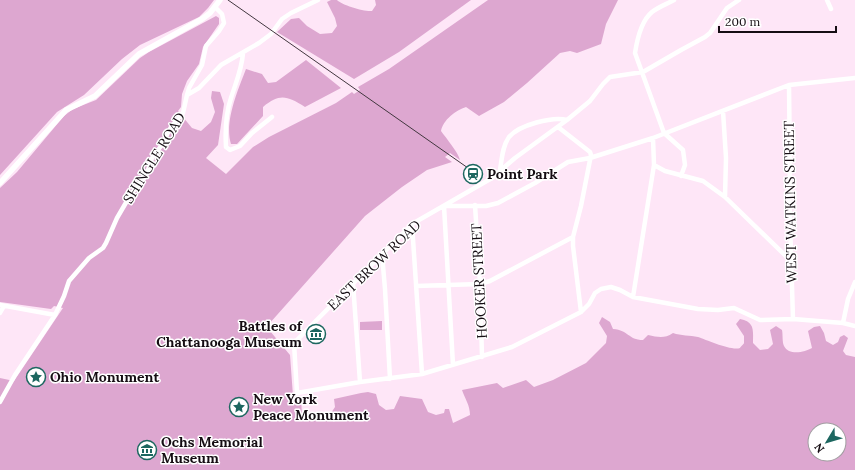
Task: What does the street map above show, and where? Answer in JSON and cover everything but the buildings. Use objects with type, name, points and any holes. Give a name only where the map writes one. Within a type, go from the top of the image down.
[{"type":"main road","points":[[0,183],[66,110],[95,96],[139,54],[202,19],[210,13],[220,0]]},
{"type":"street","name":"SHINGLE ROAD","points":[[0,402],[15,375],[55,314],[64,296],[69,281],[89,258],[103,248],[117,218],[131,194],[146,176],[152,158],[171,128],[183,113],[188,95],[199,88],[221,66],[271,34],[282,19],[318,0]]},
{"type":"street","points":[[674,0],[653,11],[646,18],[635,53],[664,133],[683,150],[684,165],[681,176]]},
{"type":"street","points":[[826,0],[831,9]]},
{"type":"street","name":"EAST BROW ROAD","points":[[360,382],[297,393],[294,342],[412,224],[492,178],[500,170],[558,127],[592,99],[603,84],[610,78],[643,72],[708,35],[727,8],[736,1]]},
{"type":"street","points":[[188,95],[189,88],[202,65],[206,46],[224,23],[222,14],[215,7]]},
{"type":"street","points":[[243,53],[240,74],[231,98],[226,119],[226,146],[230,150],[240,146],[252,133],[272,117]]},
{"type":"street","points":[[453,365],[444,206],[486,206],[498,203],[535,183],[568,162],[590,158],[653,138],[789,85],[855,78]]},
{"type":"street","name":"WEST WATKINS STREET","points":[[789,85],[790,260],[793,319]]},
{"type":"street","points":[[723,111],[726,158],[725,196]]},
{"type":"street","points":[[500,170],[505,145],[511,135],[517,131],[549,119],[560,118],[567,120]]},
{"type":"street","points":[[558,127],[590,152],[591,155],[573,237],[581,312]]},
{"type":"street","points":[[633,297],[654,165],[653,138]]},
{"type":"street","points":[[654,165],[665,171],[703,181],[725,196],[790,260]]},
{"type":"street","name":"HOOKER STREET","points":[[475,206],[480,284],[482,357]]},
{"type":"street","points":[[412,224],[422,374]]},
{"type":"street","points":[[416,286],[480,284],[500,276],[573,237]]},
{"type":"street","points":[[382,254],[386,289],[390,379]]},
{"type":"street","points":[[843,323],[848,299],[855,282]]},
{"type":"street","points":[[353,283],[360,382],[422,374],[482,357],[516,345],[581,312],[589,304],[595,294],[601,289],[607,287],[620,290],[633,297],[698,309],[718,310],[734,308],[760,320],[793,319],[843,323],[855,326]]},
{"type":"street","points":[[0,313],[2,306],[55,314]]},
{"type":"shaded area","points":[[0,0],[214,0],[199,17],[140,45],[122,59],[84,95],[57,112],[0,175]]},
{"type":"shaded area","points":[[337,0],[348,6],[372,11],[376,5],[375,0],[471,0],[399,52],[354,79],[277,32],[291,19],[299,18],[307,26],[320,34],[332,33],[337,26],[335,18],[327,2]]},
{"type":"shaded area","points":[[488,0],[618,0],[606,24],[601,44],[577,53],[570,51],[560,53],[504,102],[479,116],[466,107],[458,110],[450,116],[444,123],[441,131],[460,160],[450,153],[445,157],[452,162],[427,170],[402,187],[365,216],[269,324],[270,331],[290,355],[293,396],[301,396],[302,417],[305,414],[331,413],[335,407],[334,399],[368,392],[376,394],[379,405],[386,410],[394,409],[400,396],[422,399],[428,412],[436,415],[444,413],[445,409],[449,409],[453,423],[470,415],[470,411],[462,390],[497,383],[503,388],[526,380],[534,387],[553,380],[586,363],[606,343],[607,336],[599,323],[602,317],[610,322],[613,329],[622,331],[638,340],[643,340],[648,335],[664,337],[673,333],[698,337],[725,347],[736,349],[740,348],[744,343],[744,336],[736,324],[740,319],[751,324],[753,330],[753,343],[760,350],[768,349],[773,344],[770,330],[776,326],[782,330],[784,346],[786,349],[793,352],[805,351],[812,348],[808,331],[814,327],[820,326],[826,341],[833,345],[838,342],[840,337],[844,335],[848,338],[843,351],[846,355],[855,357],[855,470],[0,470],[0,378],[14,381],[63,308],[54,306],[51,309],[0,302],[0,188],[17,172],[64,116],[73,109],[96,100],[140,58],[149,52],[216,16],[219,18],[219,24],[203,47],[199,64],[187,81],[182,94],[181,107],[178,111],[192,128],[201,131],[211,122],[215,112],[211,98],[212,91],[220,92],[224,104],[218,145],[206,158],[226,174],[253,147],[269,137],[336,103],[352,92],[354,94],[360,90],[358,87],[389,69]]},
{"type":"shaded area","points":[[306,60],[341,88],[305,107],[288,98],[279,98],[274,100],[263,107],[263,116],[237,144],[231,144],[229,126],[233,106],[246,69],[262,74],[268,83],[276,82]]},
{"type":"shaded area","points":[[382,321],[382,330],[360,330],[360,322]]},
{"type":"railway","points":[[228,0],[468,168]]},
{"type":"place","name":"Point Park","points":[[473,174]]},
{"type":"place","name":"Battles of Chattanooga Museum","points":[[316,334]]},
{"type":"place","name":"Ohio Monument","points":[[36,377]]},
{"type":"place","name":"New York Peace Monument","points":[[239,407]]},
{"type":"place","name":"Ochs Memorial Museum","points":[[147,450]]}]
